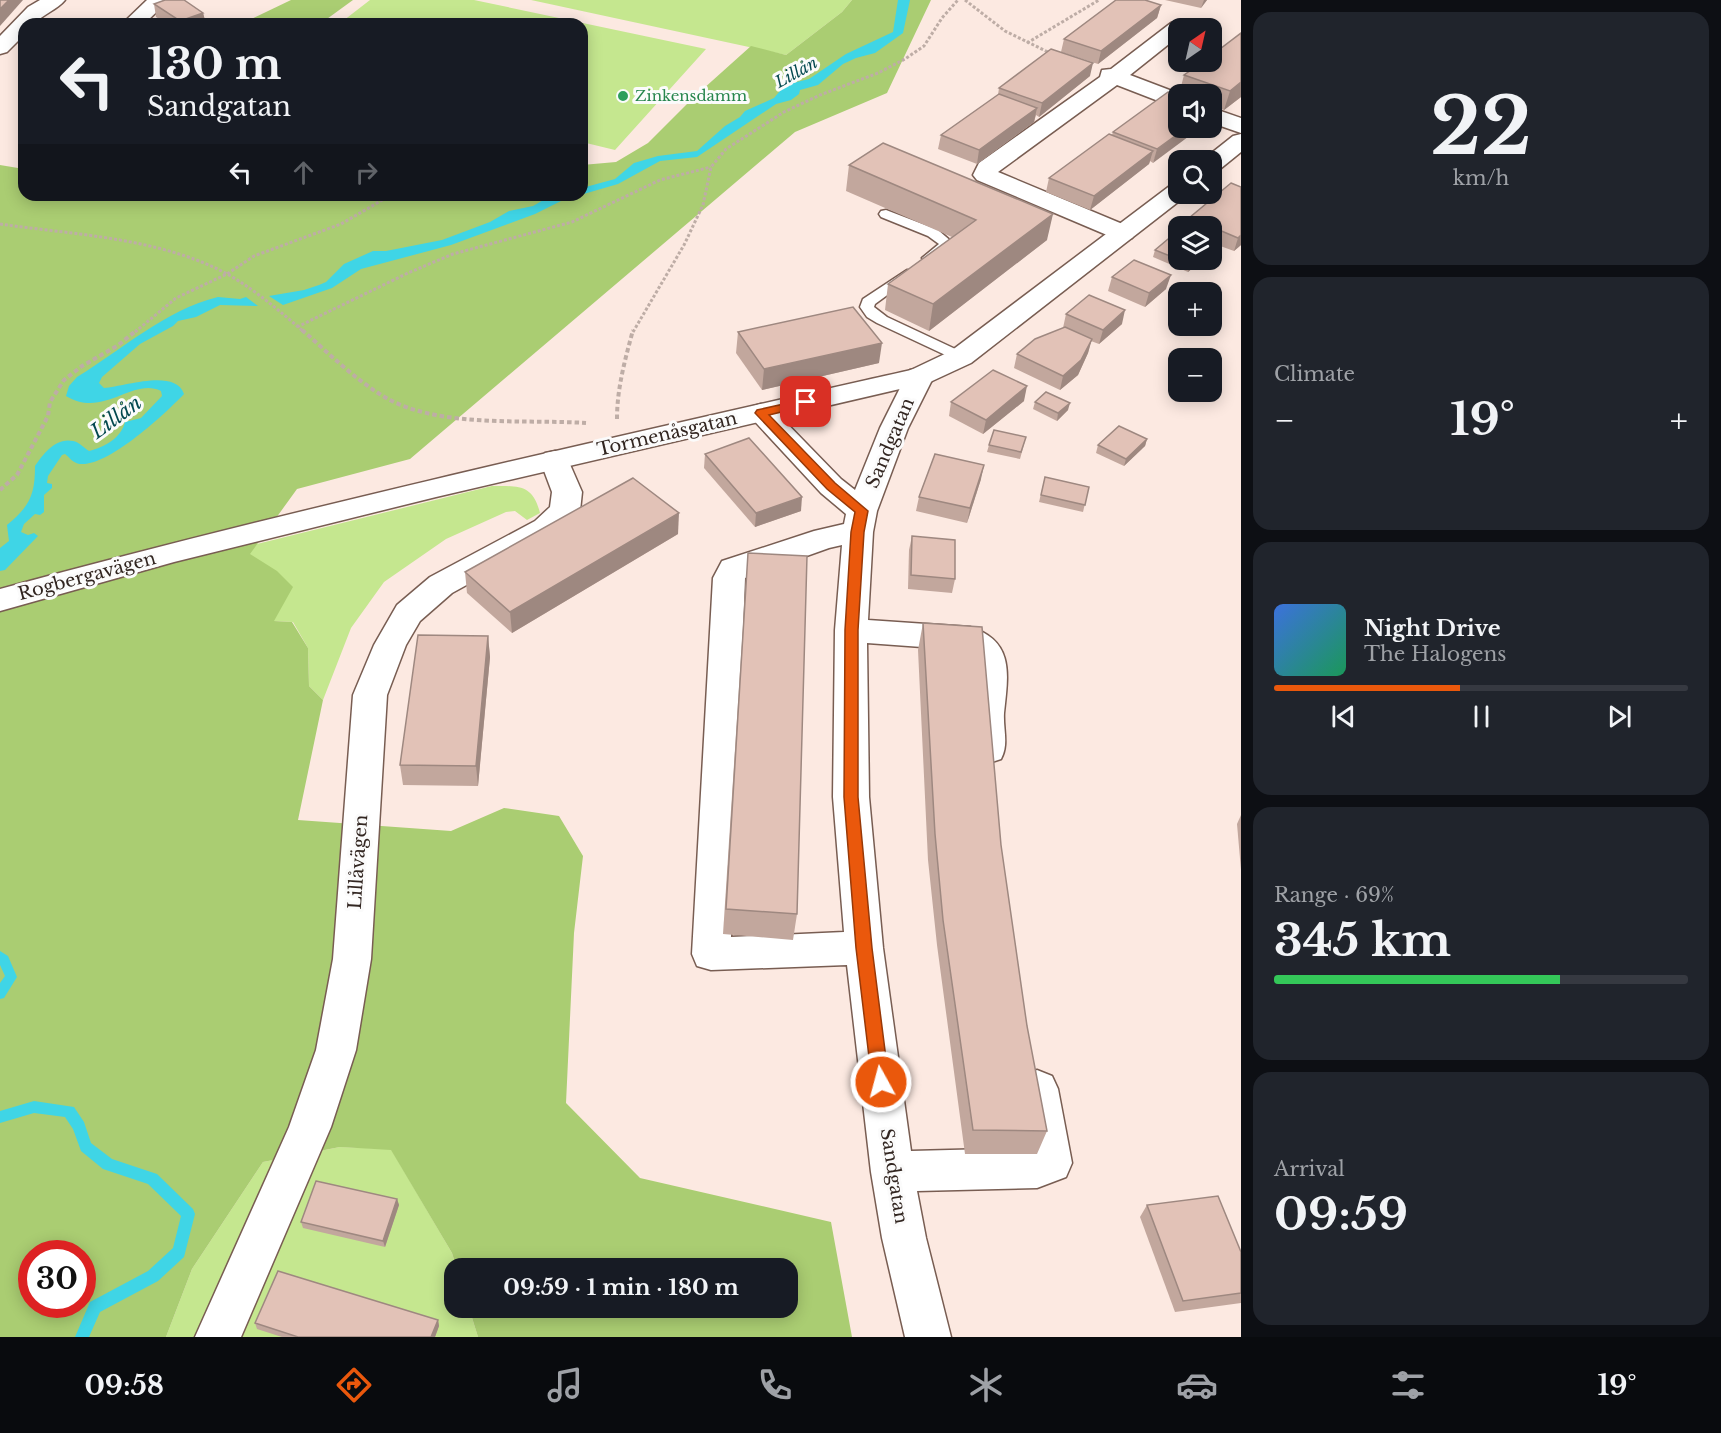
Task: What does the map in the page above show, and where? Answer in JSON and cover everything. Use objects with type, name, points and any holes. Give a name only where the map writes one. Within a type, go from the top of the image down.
[{"type":"street","points":[[28,18],[35,11],[55,0]]},
{"type":"street","points":[[139,18],[159,0]]},
{"type":"street","points":[[0,48],[18,29]]},
{"type":"street","points":[[1124,232],[985,175],[987,168],[1168,34]]},
{"type":"street","points":[[1112,76],[1168,98]]},
{"type":"street","points":[[1222,119],[1241,126]]},
{"type":"street","points":[[1222,156],[1241,141]]},
{"type":"street","name":"Tormenåsgatan","points":[[174,552],[555,460],[622,434],[761,413],[920,376],[961,357],[1168,198]]},
{"type":"street","name":"Sandgatan","points":[[920,376],[894,428],[860,521],[851,630],[851,797],[864,948],[892,1172],[904,1238],[928,1337]]},
{"type":"street","name":"Sandgatan","points":[[761,413],[831,486],[860,521]]},
{"type":"street","name":"Lillåvägen","points":[[218,1337],[310,1127],[336,1050],[352,959],[370,695],[390,645],[408,613],[441,585],[546,528],[565,511],[567,492],[555,460]]},
{"type":"street","points":[[860,521],[825,538],[733,569],[729,578],[711,954],[864,948]]},
{"type":"street","name":"Rogbergavägen","points":[[0,600],[174,552]]},
{"type":"street","points":[[851,630],[970,639],[986,649],[991,670],[991,695],[987,714],[992,785]]},
{"type":"street","points":[[892,1172],[1037,1168],[1051,1163],[1032,1061]]},
{"type":"lane","points":[[886,214],[933,233],[946,243],[942,249],[868,302],[867,306],[872,314],[882,320],[961,357]]},
{"type":"path","points":[[0,224],[152,249],[184,257],[226,274],[266,302],[394,403],[420,412],[622,434],[617,400],[623,365],[634,328],[684,245],[703,205],[711,167],[726,149],[776,117],[820,95],[878,73],[924,46],[942,18],[958,0]]},
{"type":"path","points":[[965,0],[1000,29],[1026,44],[1052,54]]},
{"type":"path","points":[[1026,44],[1039,34],[1099,0]]},
{"type":"path","points":[[297,327],[408,273],[453,254],[572,222],[596,213],[660,180],[711,167]]},
{"type":"path","points":[[0,490],[17,475],[48,416],[50,402],[64,380],[89,361],[117,346],[176,298],[226,274],[254,256],[341,224],[381,201]]},
{"type":"green space","points":[[291,0],[353,0],[328,18],[254,18]]},
{"type":"green space","name":"Zinkensdamm","points":[[370,0],[474,0],[559,18],[347,18]]},
{"type":"green space","points":[[531,0],[852,0],[842,12],[786,55]]},
{"type":"green space","points":[[852,0],[931,0],[887,93],[795,132],[410,459],[297,489],[250,554],[277,571],[293,587],[274,621],[292,622],[308,648],[309,686],[323,700],[298,820],[451,831],[504,808],[559,816],[583,856],[574,933],[566,1103],[640,1178],[831,1222],[852,1337],[478,1337],[472,1318],[798,1318],[798,1258],[454,1258],[391,1150],[340,1147],[263,1162],[192,1269],[166,1337],[0,1337],[0,165],[18,168],[18,201],[588,201],[588,164],[616,162],[648,143],[693,98],[751,46],[786,55],[842,12]]},
{"type":"green space","name":"Zinkensdamm","points":[[588,24],[706,49],[615,150],[588,143]]},
{"type":"green space","points":[[492,486],[517,487],[529,492],[540,513],[527,520],[515,511],[506,512],[446,539],[384,582],[351,628],[323,700],[309,686],[308,648],[293,622],[273,621],[229,551]]},
{"type":"green space","points":[[340,1147],[391,1149],[452,1253],[454,1258],[444,1258],[444,1318],[472,1318],[478,1337],[166,1337],[192,1269],[263,1162]]},
{"type":"water","points":[[898,0],[910,0],[903,33],[875,53],[843,64],[818,85],[800,90],[799,94],[791,100],[776,104],[697,157],[660,161],[618,184],[588,192],[588,186],[615,179],[634,163],[658,156],[697,151],[745,111],[774,98],[785,85],[809,79],[846,54],[893,32]]},
{"type":"water","points":[[542,201],[561,201],[535,214],[451,245],[361,269],[332,288],[283,305],[269,296],[304,290],[326,282],[344,264],[373,251],[386,251],[442,240],[490,222],[509,211],[533,206]]},
{"type":"water","points":[[218,297],[240,299],[246,297],[258,306],[220,305],[196,317],[178,321],[140,344],[102,377],[99,383],[104,388],[160,380],[179,386],[184,394],[135,438],[105,457],[92,463],[80,464],[65,454],[62,455],[48,476],[47,483],[52,484],[52,488],[44,495],[44,512],[40,515],[35,514],[24,524],[21,532],[28,535],[34,533],[38,536],[5,570],[0,571],[0,548],[9,541],[7,525],[21,512],[30,499],[34,485],[35,466],[46,452],[56,444],[67,440],[89,451],[101,447],[120,433],[125,422],[141,418],[162,396],[161,391],[150,388],[139,389],[105,401],[80,402],[66,396],[69,386],[77,377],[145,331],[180,311]]},
{"type":"building","points":[[0,0],[9,0],[0,9]]},
{"type":"building","points":[[165,0],[184,0],[203,13],[189,18],[175,18],[154,4]]},
{"type":"building","points":[[1116,0],[1145,0],[1161,5],[1101,51],[1064,39]]},
{"type":"building","points":[[1241,33],[1241,82],[1230,91],[1222,88],[1222,84],[1210,84],[1184,75],[1188,72],[1222,72],[1222,47]]},
{"type":"building","points":[[1051,49],[1093,63],[1042,103],[999,88]]},
{"type":"building","points":[[1168,92],[1168,138],[1172,138],[1157,149],[1113,132]]},
{"type":"building","points":[[999,94],[1037,108],[979,150],[941,135]]},
{"type":"building","points":[[1109,134],[1153,151],[1094,196],[1049,178]]},
{"type":"building","points":[[883,143],[1053,214],[933,304],[888,284],[976,220],[849,165]]},
{"type":"building","points":[[1231,183],[1241,187],[1241,235],[1238,238],[1222,231],[1222,216],[1191,216],[1206,204],[1222,204],[1222,190]]},
{"type":"building","points":[[1168,239],[1168,255],[1155,250]]},
{"type":"building","points":[[1134,260],[1171,275],[1149,293],[1112,277]]},
{"type":"building","points":[[1089,295],[1125,310],[1103,330],[1066,314]]},
{"type":"building","points":[[853,307],[882,343],[764,369],[738,332]]},
{"type":"building","points":[[1065,327],[1092,339],[1081,360],[1063,376],[1017,354],[1035,339]]},
{"type":"building","points":[[993,370],[1027,386],[986,420],[951,402]]},
{"type":"building","points":[[1046,392],[1070,403],[1058,413],[1035,402]]},
{"type":"building","points":[[1119,426],[1147,439],[1126,459],[1098,445]]},
{"type":"building","points":[[994,430],[1026,437],[1021,452],[989,445]]},
{"type":"building","points":[[749,438],[802,497],[756,513],[705,454]]},
{"type":"building","points":[[935,454],[984,465],[970,508],[919,497]]},
{"type":"building","points":[[1045,477],[1089,487],[1085,505],[1041,495]]},
{"type":"building","points":[[633,478],[679,513],[510,612],[465,572]]},
{"type":"building","points":[[912,536],[955,540],[955,579],[911,575]]},
{"type":"building","points":[[748,553],[807,556],[797,914],[726,909]]},
{"type":"building","points":[[923,623],[982,627],[1001,845],[1027,1026],[1047,1131],[973,1130],[943,920],[935,834]]},
{"type":"building","points":[[418,635],[488,636],[476,766],[400,765]]},
{"type":"building","points":[[316,1181],[397,1199],[383,1241],[301,1222]]},
{"type":"building","points":[[1218,1196],[1241,1252],[1241,1293],[1183,1301],[1147,1205]]},
{"type":"building","points":[[278,1271],[438,1320],[431,1337],[298,1337],[255,1323]]},
{"type":"waterway","name":"Lillån","points":[[0,956],[11,977],[0,994]]},
{"type":"waterway","name":"Lillån","points":[[0,1117],[34,1107],[69,1111],[79,1126],[86,1147],[108,1164],[152,1179],[188,1214],[179,1252],[153,1276],[95,1307],[82,1337]]},
{"type":"place","name":"Zinkensdamm","points":[[623,96]]},
{"type":"route","points":[[806,402],[761,413],[831,486],[862,511],[858,532],[851,630],[851,797],[864,948],[881,1082]]}]
